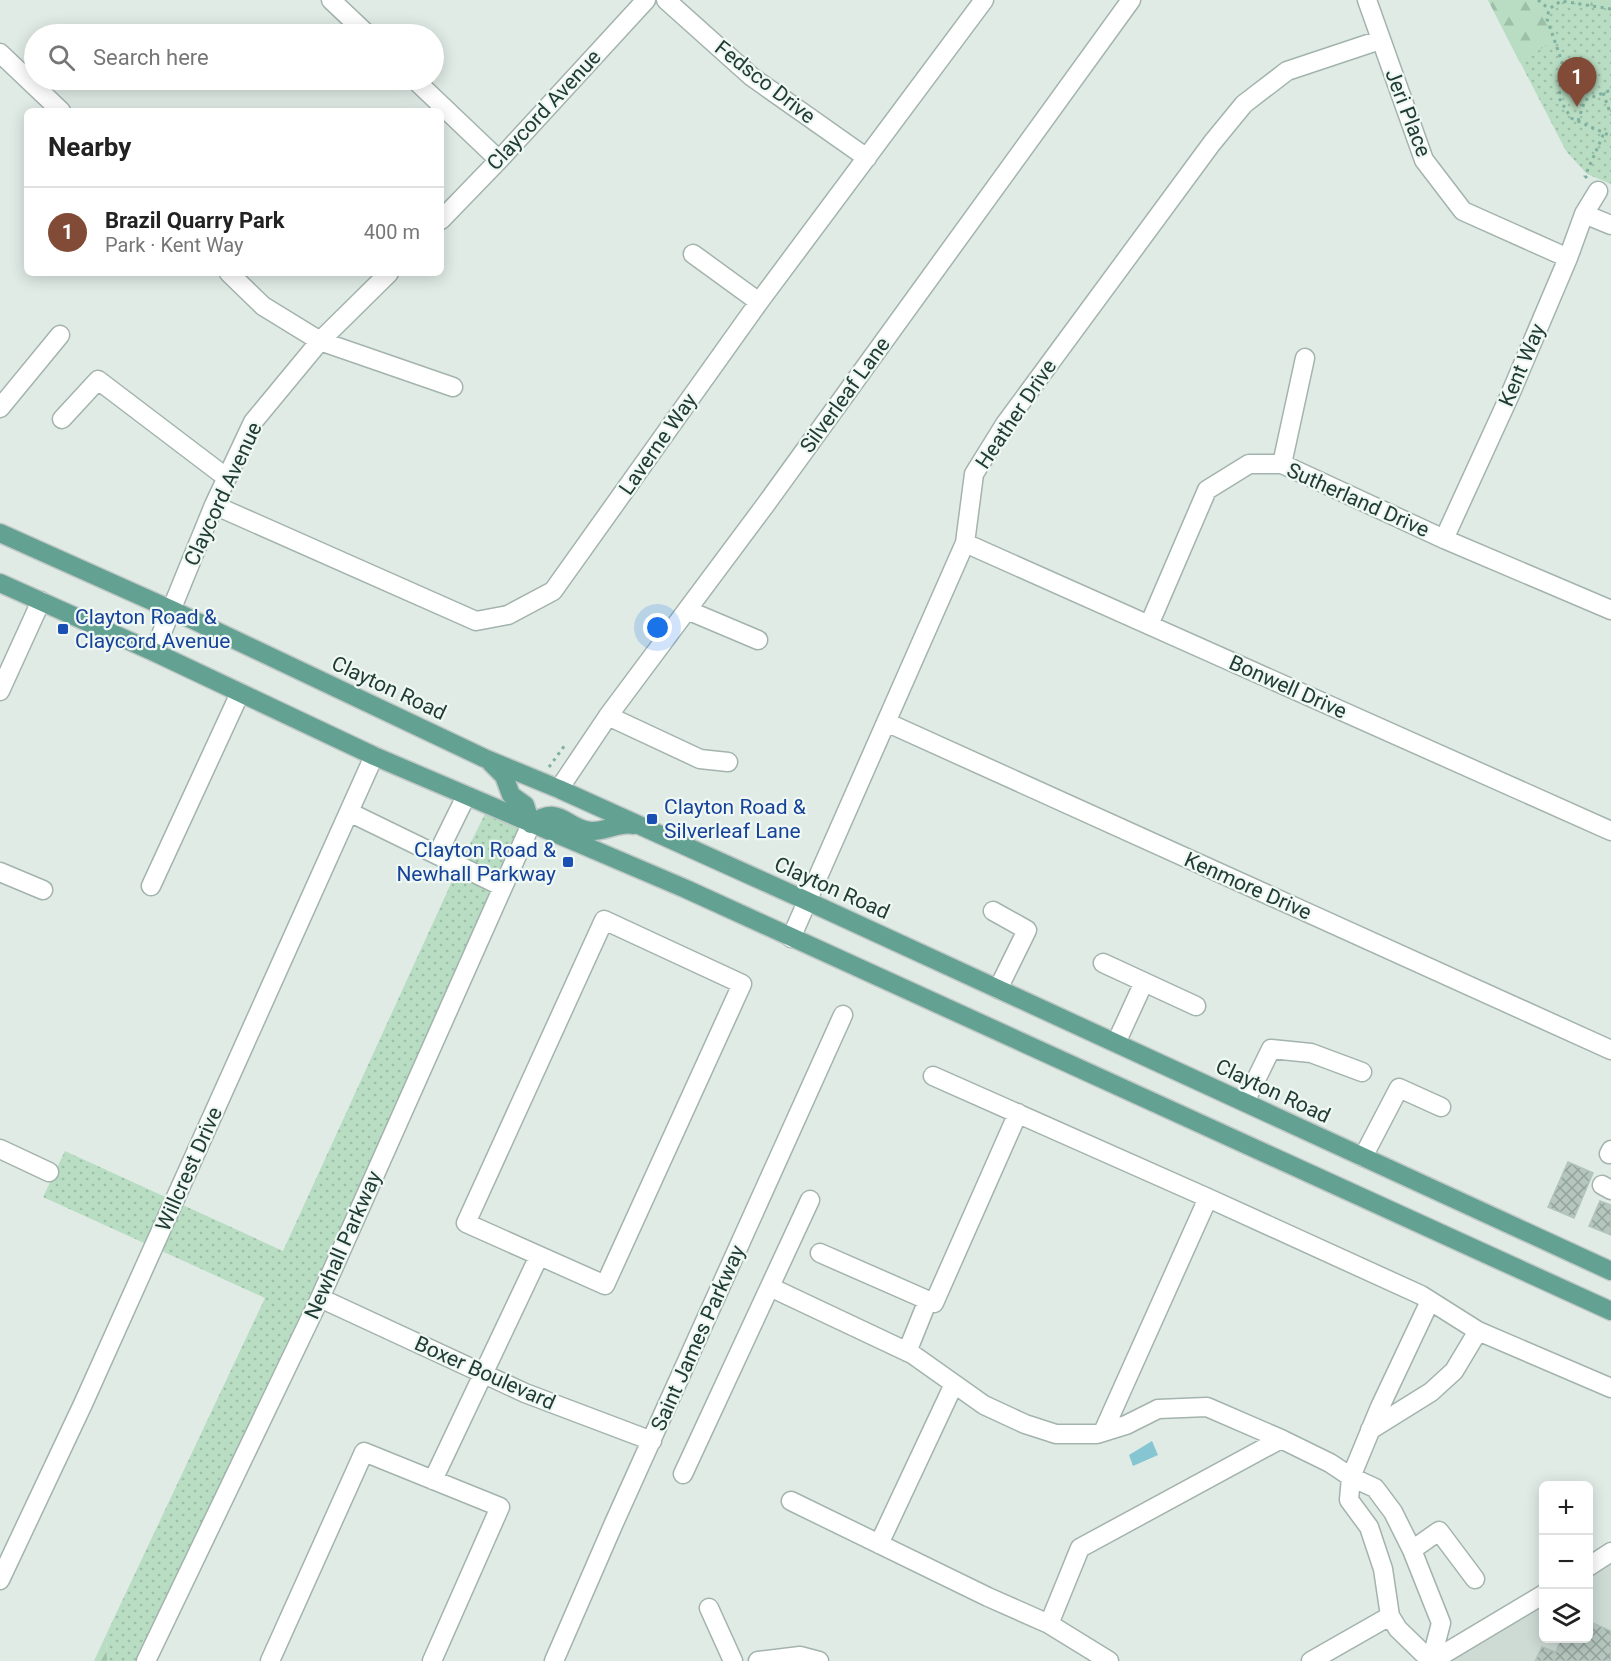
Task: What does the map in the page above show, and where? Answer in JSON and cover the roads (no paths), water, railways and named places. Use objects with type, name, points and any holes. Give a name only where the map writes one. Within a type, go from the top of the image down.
[{"type":"main road","name":"Clayton Road","points":[[0,533],[172,610],[484,758],[559,789],[807,901],[1611,1271]]},
{"type":"main road","points":[[0,583],[154,652],[374,756],[686,889],[1611,1311]]},
{"type":"main road","points":[[484,758],[504,776],[511,795],[525,804],[531,824]]},
{"type":"main road","points":[[531,824],[548,815],[593,831],[619,824],[639,826]]},
{"type":"street","points":[[331,0],[356,24]]},
{"type":"street","name":"Claycord Avenue","points":[[444,216],[499,160],[646,0]]},
{"type":"street","name":"Fedsco Drive","points":[[666,0],[752,77],[867,158]]},
{"type":"street","name":"Laverne Way","points":[[214,505],[476,621],[508,615],[553,591],[759,302],[984,0]]},
{"type":"street","name":"Silverleaf Lane","points":[[559,789],[608,717],[1131,0]]},
{"type":"street","name":"Jeri Place","points":[[1367,0],[1424,160],[1463,211],[1568,258]]},
{"type":"street","name":"Heather Drive","points":[[791,938],[965,543],[974,474],[1005,424],[1212,143],[1244,104],[1287,71],[1380,40]]},
{"type":"street","points":[[0,52],[24,75]]},
{"type":"street","points":[[39,90],[58,108]]},
{"type":"street","points":[[426,90],[499,160]]},
{"type":"street","name":"Kent Way","points":[[1444,539],[1509,397],[1568,258],[1584,214],[1598,191]]},
{"type":"street","points":[[1584,214],[1611,225]]},
{"type":"street","points":[[693,254],[759,302]]},
{"type":"street","points":[[232,276],[263,306],[320,341],[453,387]]},
{"type":"street","name":"Claycord Avenue","points":[[154,652],[214,505],[253,422],[320,341],[386,276]]},
{"type":"street","points":[[0,408],[60,334]]},
{"type":"street","points":[[1282,464],[1305,358]]},
{"type":"street","points":[[62,419],[98,380],[227,478]]},
{"type":"street","name":"Sutherland Drive","points":[[1149,625],[1207,490],[1249,464],[1282,464],[1444,539],[1611,610]]},
{"type":"street","name":"Bonwell Drive","points":[[965,543],[1611,831]]},
{"type":"street","points":[[0,692],[41,601]]},
{"type":"street","points":[[687,610],[758,640]]},
{"type":"street","points":[[151,886],[240,693]]},
{"type":"street","points":[[608,717],[700,759],[728,762]]},
{"type":"street","name":"Kenmore Drive","points":[[886,722],[1611,1050]]},
{"type":"street","name":"Willcrest Drive","points":[[0,1580],[88,1393],[374,756]]},
{"type":"street","points":[[437,855],[466,796]]},
{"type":"street","points":[[349,812],[503,887]]},
{"type":"street","name":"Newhall Parkway","points":[[146,1661],[320,1298],[531,824]]},
{"type":"street","points":[[0,872],[43,890]]},
{"type":"street","points":[[993,910],[1027,930],[998,989]]},
{"type":"street","points":[[604,920],[742,984],[605,1285],[539,1256],[466,1223],[604,920]]},
{"type":"street","points":[[1103,963],[1196,1006]]},
{"type":"street","points":[[1116,1043],[1144,982]]},
{"type":"street","name":"Saint James Parkway","points":[[554,1661],[843,1015]]},
{"type":"street","points":[[1245,1102],[1271,1049],[1311,1053],[1362,1072]]},
{"type":"street","points":[[933,1076],[1208,1197],[1421,1295],[1478,1331],[1611,1388]]},
{"type":"street","points":[[1363,1157],[1399,1088],[1441,1107]]},
{"type":"street","points":[[820,1253],[934,1303],[1018,1113]]},
{"type":"street","points":[[0,1149],[49,1172]]},
{"type":"street","points":[[1103,1432],[1208,1197]]},
{"type":"street","points":[[683,1474],[810,1200]]},
{"type":"street","points":[[434,1480],[539,1256]]},
{"type":"street","points":[[770,1287],[908,1352],[984,1405],[1024,1424],[1056,1434],[1078,1435],[1103,1432],[1125,1425],[1158,1409],[1207,1407],[1281,1439],[1375,1488],[1393,1512],[1412,1550],[1441,1623],[1431,1661]]},
{"type":"street","name":"Boxer Boulevard","points":[[320,1298],[525,1393],[652,1441]]},
{"type":"street","points":[[908,1352],[928,1300]]},
{"type":"street","points":[[1430,1301],[1370,1430],[1351,1477],[1349,1500],[1369,1527],[1383,1569],[1390,1616],[1398,1629],[1431,1661]]},
{"type":"street","points":[[1370,1430],[1431,1392],[1454,1371],[1478,1331]]},
{"type":"street","points":[[879,1544],[954,1384]]},
{"type":"street","points":[[1049,1624],[1080,1548],[1281,1439]]},
{"type":"street","points":[[270,1661],[364,1452],[500,1507],[432,1661]]},
{"type":"street","points":[[791,1501],[1049,1624],[1108,1661]]},
{"type":"street","points":[[1412,1550],[1439,1531],[1475,1579]]},
{"type":"street","points":[[1593,1564],[1611,1551]]},
{"type":"street","points":[[1431,1661],[1539,1597]]},
{"type":"street","points":[[709,1608],[732,1661]]},
{"type":"street","points":[[1311,1661],[1390,1616]]},
{"type":"street","points":[[758,1661],[800,1656],[819,1661]]},
{"type":"water","points":[[1152,1441],[1158,1455],[1133,1466],[1129,1455]]},
{"type":"place","name":"Brazil Quarry Park","points":[[1577,107]]},
{"type":"place","name":"Clayton Road & Claycord Avenue","points":[[63,629]]},
{"type":"place","name":"Clayton Road & Silverleaf Lane","points":[[652,819]]},
{"type":"place","name":"Clayton Road & Newhall Parkway","points":[[568,862]]}]
